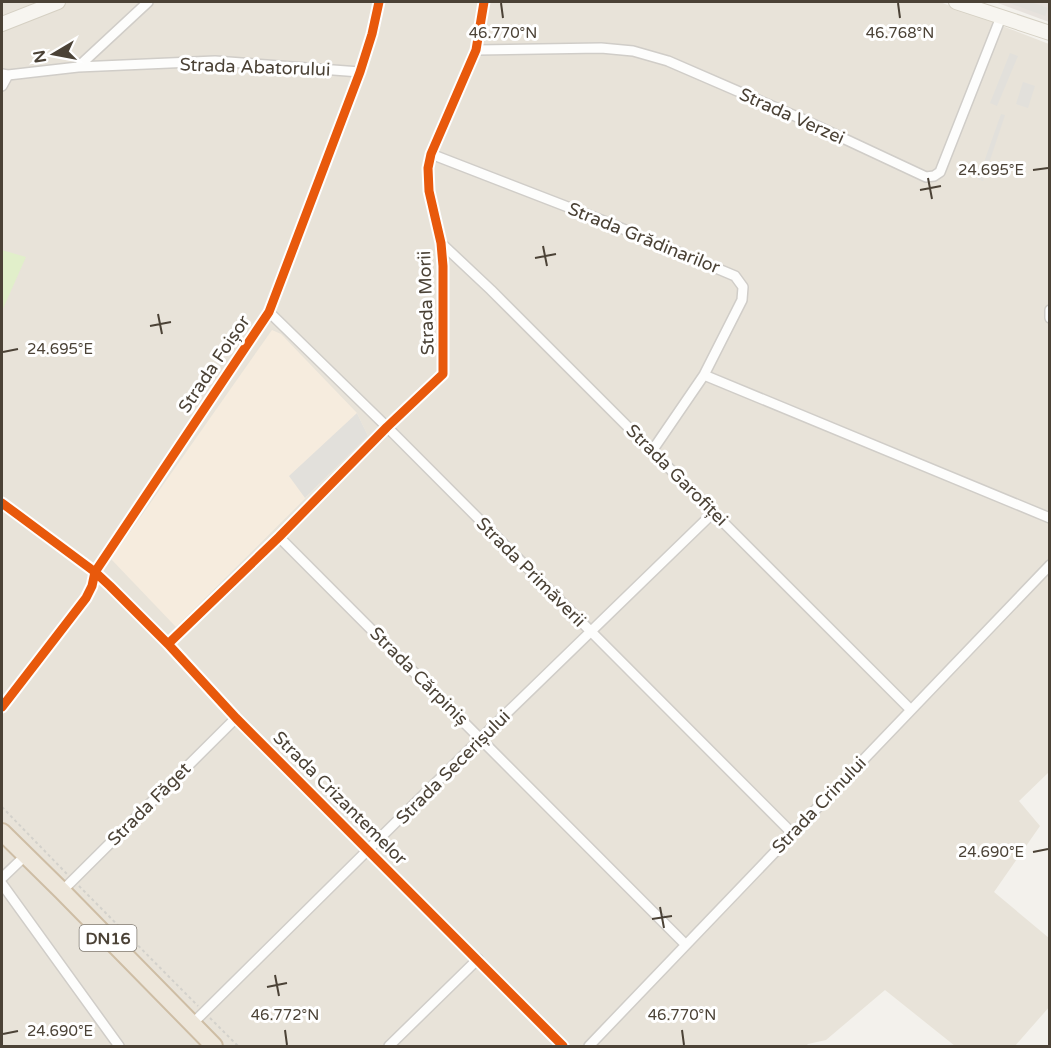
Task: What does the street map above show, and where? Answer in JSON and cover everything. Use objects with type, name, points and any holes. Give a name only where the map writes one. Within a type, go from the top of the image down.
[{"type":"highway","name":"DN16","points":[[2,832],[26,855],[67,885],[214,1047]]},
{"type":"street","points":[[2,24],[58,2]]},
{"type":"street","points":[[78,67],[148,2]]},
{"type":"street","name":"Strada Foișor","points":[[2,706],[86,598],[95,572],[269,312],[360,72],[379,2]]},
{"type":"street","name":"Strada Morii","points":[[168,644],[442,374],[443,266],[441,243],[429,191],[428,168],[431,154],[476,50],[484,2]]},
{"type":"street","points":[[956,2],[1050,33]]},
{"type":"street","name":"Strada Verzei","points":[[476,50],[601,48],[642,54],[678,66],[802,119],[926,177],[940,172],[1001,17]]},
{"type":"street","name":"Strada Abatorului","points":[[5,74],[78,67],[215,61],[360,72]]},
{"type":"street","points":[[2,86],[5,74]]},
{"type":"street","name":"Strada Grădinarilor","points":[[431,154],[604,221],[735,276],[743,287],[742,300],[704,375],[652,451]]},
{"type":"street","name":"Strada Garofiței","points":[[441,243],[714,512],[910,710]]},
{"type":"street","points":[[1050,310],[1050,318]]},
{"type":"street","name":"Strada Primăverii","points":[[269,312],[387,427],[792,833]]},
{"type":"street","points":[[704,375],[1050,518]]},
{"type":"street","name":"Strada Crizantemelor","points":[[2,503],[95,572],[168,644],[236,718],[563,1047]]},
{"type":"street","name":"Strada Secerișului","points":[[192,1024],[481,738],[714,512]]},
{"type":"street","name":"Strada Cărpiniș","points":[[279,537],[685,945]]},
{"type":"street","name":"Strada Crinului","points":[[589,1047],[1050,565]]},
{"type":"street","name":"Strada Făget","points":[[67,885],[236,718]]},
{"type":"street","points":[[2,878],[26,855]]},
{"type":"street","points":[[2,884],[119,1047]]},
{"type":"street","points":[[389,1047],[478,959]]},
{"type":"path","points":[[2,807],[67,885],[205,1012],[238,1047]]},
{"type":"shaded area","points":[[2,2],[940,2],[1049,44],[1049,772],[1019,801],[1040,826],[994,892],[1049,938],[1050,1006],[1015,1046],[955,1046],[885,990],[826,1040],[806,1046],[2,1046]]},
{"type":"shaded area","points":[[995,2],[1049,2],[1049,22]]},
{"type":"shaded area","points":[[1006,2],[1031,2],[1048,8],[1045,16]]},
{"type":"shaded area","points":[[1010,53],[1018,56],[997,106],[990,103]]},
{"type":"shaded area","points":[[1023,82],[1035,86],[1028,108],[1016,104]]},
{"type":"shaded area","points":[[1001,114],[1005,115],[983,181],[978,179]]},
{"type":"shaded area","points":[[272,330],[281,334],[357,413],[368,436],[176,627],[111,559]]},
{"type":"shaded area","points":[[357,413],[368,436],[305,498],[289,476]]},
{"type":"green space","points":[[2,250],[26,257],[2,311]]},
{"type":"cycle path","points":[[2,707],[86,598],[95,572],[269,312],[360,72],[379,2]]},
{"type":"cycle path","points":[[168,644],[443,374],[443,266],[441,243],[429,191],[428,168],[431,154],[476,50],[484,2]]},
{"type":"cycle path","points":[[2,503],[95,572],[110,586],[168,644],[236,718],[563,1046]]}]
